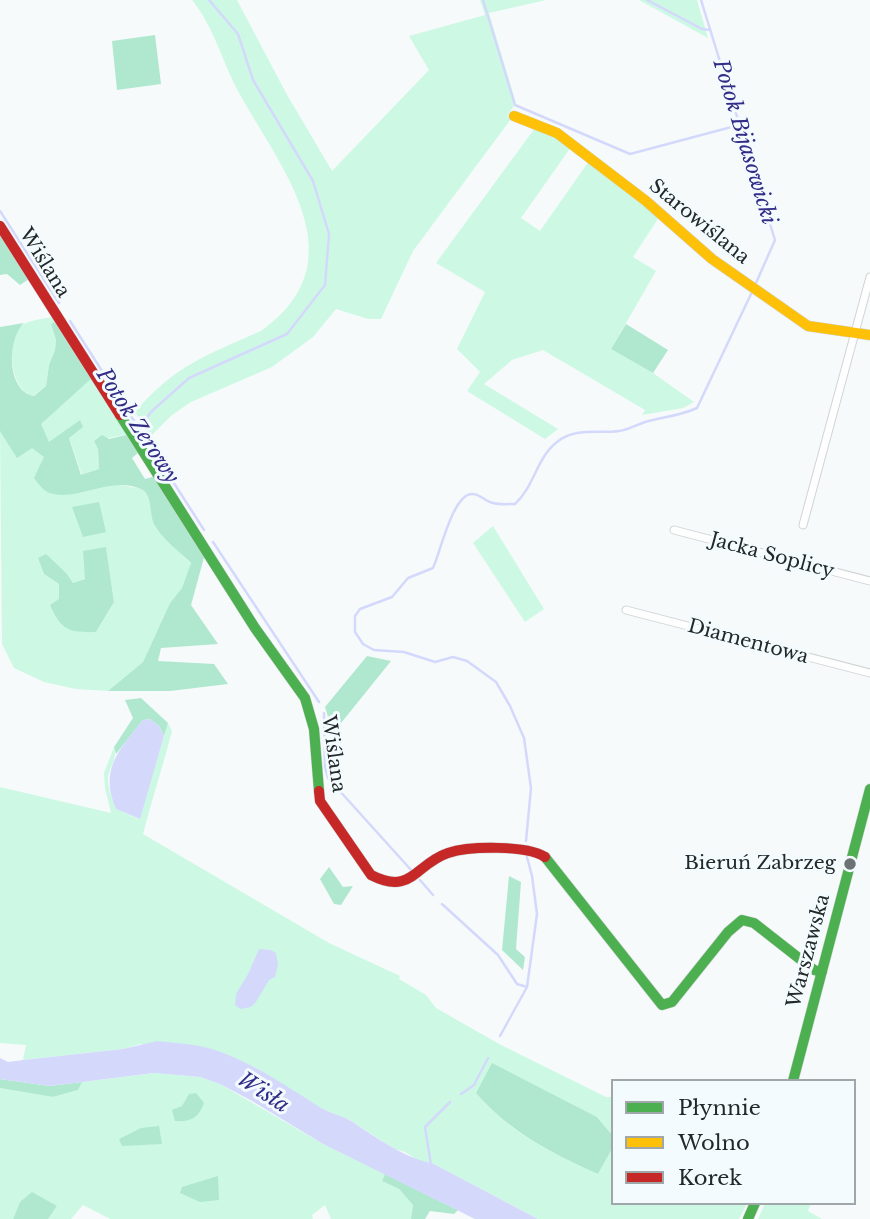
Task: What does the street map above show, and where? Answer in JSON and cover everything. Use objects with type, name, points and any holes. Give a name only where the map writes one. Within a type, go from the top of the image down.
[{"type":"street","name":"Starowiślana","points":[[514,116],[557,133],[646,201],[712,258],[808,326],[870,335]]},
{"type":"street","name":"Wiślana","points":[[0,226],[248,617],[305,698],[314,729],[320,801],[372,875],[384,882],[405,882],[443,854],[456,850],[534,851],[552,863],[662,1005],[673,1002],[728,932],[742,920],[748,920],[814,970],[822,972]]},
{"type":"street","points":[[803,525],[870,277]]},
{"type":"street","name":"Jacka Soplicy","points":[[674,530],[870,581]]},
{"type":"street","name":"Diamentowa","points":[[626,610],[870,673]]},
{"type":"street","name":"Warszawska","points":[[794,1079],[867,816],[870,789]]},
{"type":"green space","points":[[192,0],[237,0],[286,93],[332,171],[429,70],[409,36],[485,15],[480,0],[546,0],[489,13],[516,103],[507,116],[511,119],[413,251],[381,319],[368,319],[336,309],[313,337],[272,367],[191,402],[172,415],[150,437],[135,412],[178,372],[261,331],[290,303],[306,274],[309,244],[303,213],[290,182],[238,91],[212,33]]},
{"type":"green space","points":[[639,0],[697,0],[708,38]]},
{"type":"green space","points":[[155,35],[161,84],[117,90],[112,41]]},
{"type":"green space","points":[[535,128],[571,147],[521,218],[540,231],[589,161],[659,217],[633,257],[656,271],[611,349],[653,373],[694,402],[683,408],[642,415],[645,410],[543,350],[512,360],[484,384],[558,429],[545,439],[467,391],[480,372],[457,349],[485,292],[436,263]]},
{"type":"green space","points":[[0,234],[29,279],[20,285],[7,274],[0,275]]},
{"type":"green space","points":[[53,317],[56,321],[51,324],[56,340],[55,350],[49,365],[46,386],[33,396],[20,386],[15,377],[12,356],[14,336],[25,324]]},
{"type":"green space","points":[[56,321],[92,378],[41,424],[49,442],[80,420],[83,427],[69,438],[81,475],[99,469],[98,449],[94,441],[102,435],[109,439],[126,435],[139,452],[132,458],[145,479],[156,476],[205,554],[191,605],[218,644],[161,648],[158,661],[214,664],[228,684],[170,691],[108,691],[143,662],[170,603],[182,588],[191,563],[157,529],[152,520],[147,495],[141,489],[118,485],[71,494],[47,492],[34,478],[44,457],[32,448],[17,458],[0,431],[0,327],[24,323],[14,340],[12,363],[18,385],[34,396],[46,386],[56,340],[51,324]]},
{"type":"green space","points":[[626,324],[668,350],[653,373],[611,349]]},
{"type":"green space","points":[[92,378],[129,434],[94,441],[98,449],[99,469],[82,476],[69,437],[80,420],[49,443],[40,424]]},
{"type":"green space","points":[[0,431],[40,453],[78,493],[116,484],[142,489],[148,496],[156,528],[191,564],[182,588],[170,603],[143,662],[108,691],[76,689],[44,682],[14,668],[2,644]],"holes":[[[106,547],[114,602],[96,632],[59,599],[59,584],[44,574],[38,558],[67,574],[73,583],[85,579]]]},
{"type":"green space","points":[[99,502],[106,532],[83,537],[72,507]]},
{"type":"green space","points":[[493,526],[544,609],[525,622],[473,543]]},
{"type":"green space","points":[[106,547],[114,602],[96,632],[79,632],[67,628],[58,620],[50,605],[59,599],[59,584],[44,574],[38,558],[46,554],[73,583],[85,579],[83,551]]},
{"type":"green space","points":[[367,656],[391,661],[333,733],[325,707]]},
{"type":"green space","points":[[141,698],[168,723],[164,736],[159,726],[150,719],[143,720],[116,754],[114,747],[133,718],[125,700]]},
{"type":"green space","points":[[168,723],[172,731],[143,834],[329,943],[400,976],[399,979],[426,995],[436,1008],[501,1045],[606,1097],[611,1097],[611,1134],[597,1117],[493,1064],[476,1093],[488,1107],[516,1130],[548,1150],[598,1174],[611,1151],[611,1205],[746,1205],[739,1219],[538,1219],[432,1163],[419,1161],[394,1149],[350,1120],[324,1110],[296,1093],[141,1044],[123,1049],[23,1060],[26,1045],[0,1043],[0,787],[111,813],[104,773],[114,747],[115,756],[108,780],[111,795],[116,809],[139,819]]},
{"type":"green space","points":[[329,867],[343,887],[353,886],[341,905],[334,904],[320,879]]},
{"type":"green space","points":[[509,876],[521,882],[516,949],[525,957],[523,970],[502,950]]},
{"type":"green space","points":[[492,1063],[597,1117],[611,1134],[611,1151],[598,1174],[532,1140],[502,1119],[476,1093]]},
{"type":"green space","points":[[154,1073],[200,1077],[220,1084],[323,1144],[385,1174],[382,1181],[399,1189],[413,1205],[411,1219],[331,1219],[325,1205],[312,1215],[313,1219],[110,1219],[83,1205],[71,1219],[48,1219],[57,1206],[20,1202],[13,1219],[0,1219],[0,1088],[53,1097],[78,1090],[82,1082]]},
{"type":"green space","points":[[0,1079],[50,1086],[82,1082],[78,1090],[53,1097],[0,1088]]},
{"type":"green space","points":[[196,1093],[204,1103],[197,1116],[185,1121],[175,1121],[172,1110],[182,1106],[189,1094]]},
{"type":"green space","points":[[159,1126],[162,1144],[122,1146],[119,1139],[141,1128]]},
{"type":"green space","points":[[385,1174],[458,1210],[454,1214],[430,1211],[425,1219],[411,1219],[413,1205],[399,1189],[382,1181]]},
{"type":"green space","points":[[218,1176],[219,1200],[200,1202],[180,1193],[182,1187]]},
{"type":"green space","points":[[32,1192],[57,1206],[48,1219],[13,1219],[20,1202]]},
{"type":"green space","points":[[764,1205],[810,1205],[808,1211],[822,1219],[758,1219]]},
{"type":"water","points":[[150,719],[159,726],[164,736],[140,819],[116,809],[111,795],[111,771],[126,741],[143,720]]},
{"type":"water","points":[[259,949],[276,953],[278,965],[275,977],[269,980],[251,1007],[240,1009],[235,1005],[236,994]]},
{"type":"water","name":"Wisła","points":[[157,1041],[208,1048],[244,1062],[401,1152],[432,1163],[538,1219],[475,1219],[323,1144],[252,1101],[200,1077],[154,1073],[50,1086],[0,1079],[0,1058],[8,1062],[123,1049]]},
{"type":"waterway","points":[[140,427],[151,412],[189,378],[287,334],[325,285],[329,234],[313,181],[253,80],[238,34],[209,0]]},
{"type":"waterway","points":[[483,0],[515,105],[630,154],[739,125]]},
{"type":"waterway","points":[[647,0],[702,29],[710,30]]},
{"type":"waterway","name":"Potok Bijasowicki","points":[[701,0],[775,240],[756,283]]},
{"type":"waterway","points":[[0,211],[59,303]]},
{"type":"waterway","name":"Potok Bijasowicki","points":[[526,841],[531,788],[524,738],[496,682],[467,661],[453,657],[435,662],[404,652],[374,650],[363,644],[355,632],[355,616],[360,609],[392,597],[408,578],[433,568],[453,513],[466,496],[476,494],[493,503],[515,504],[527,489],[550,448],[564,437],[579,433],[622,430],[697,408],[751,294]]},
{"type":"waterway","name":"Potok Zerowy","points":[[70,321],[204,530]]},
{"type":"waterway","points":[[213,542],[319,702]]},
{"type":"waterway","points":[[324,713],[325,767],[328,778],[412,871]]},
{"type":"waterway","name":"Potok Bijasowicki","points":[[500,1036],[527,987],[537,914],[527,857]]},
{"type":"waterway","points":[[420,880],[433,895]]},
{"type":"waterway","points":[[442,904],[498,955],[517,984],[527,987]]},
{"type":"waterway","name":"Potok Bijasowicki","points":[[461,1094],[474,1085],[488,1058]]},
{"type":"waterway","name":"Potok Bijasowicki","points":[[431,1165],[425,1127],[450,1102]]},
{"type":"traffic: fast","points":[[120,415],[255,628],[305,698],[314,729],[319,791]]},
{"type":"traffic: fast","points":[[794,1079],[870,789]]},
{"type":"traffic: fast","points":[[545,857],[662,1005],[672,1002],[728,932],[742,920],[754,923],[814,970],[822,972]]},
{"type":"traffic: fast","points":[[748,1219],[754,1205]]},
{"type":"traffic: slow","points":[[514,116],[557,133],[646,201],[712,259],[808,326],[870,335]]},
{"type":"traffic: jam","points":[[0,226],[120,415]]},
{"type":"traffic: jam","points":[[319,791],[320,801],[371,875],[385,881],[405,880],[437,858],[457,851],[512,849],[545,857]]},
{"type":"place","name":"Bieruń Zabrzeg","points":[[850,864]]}]
